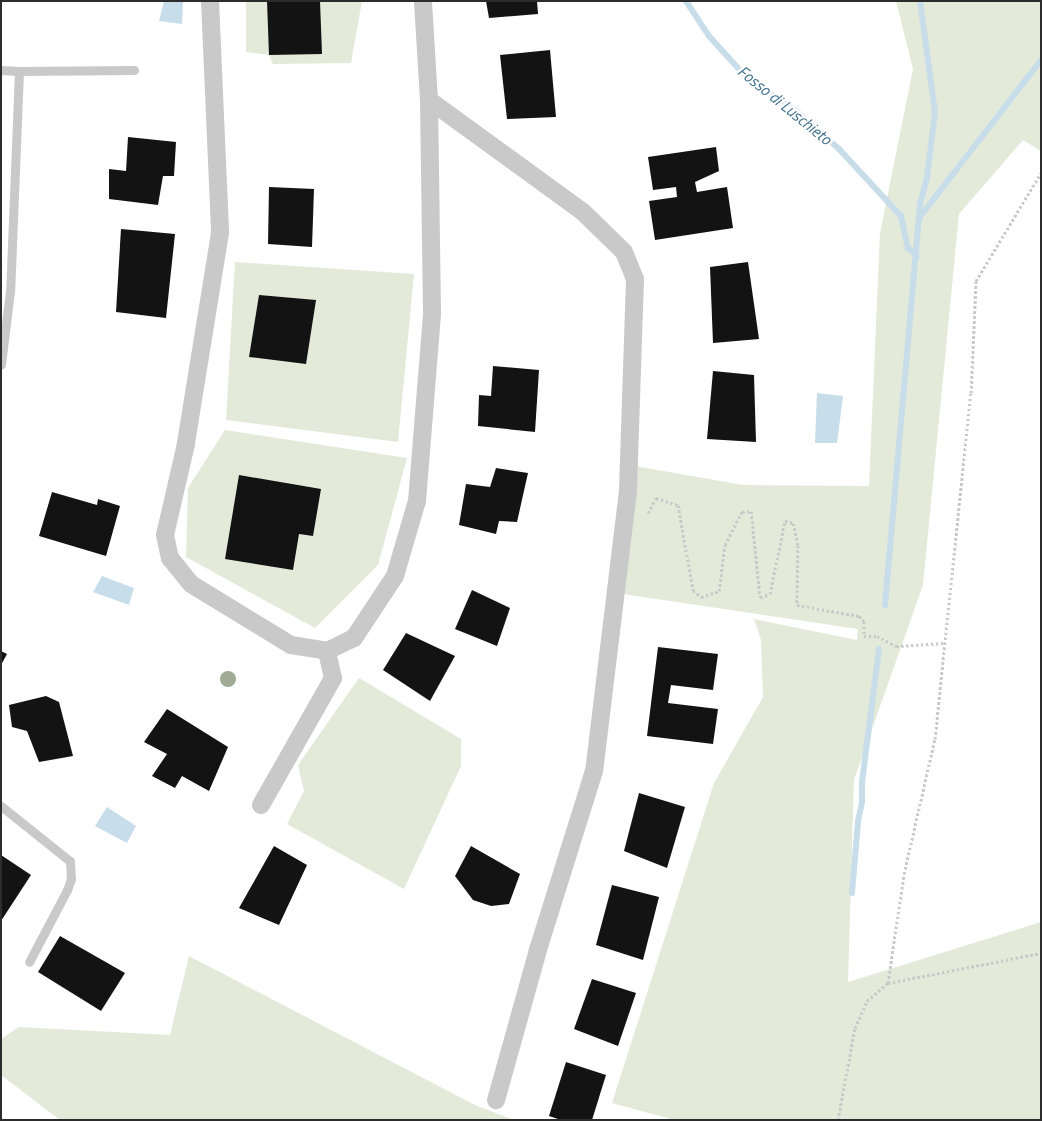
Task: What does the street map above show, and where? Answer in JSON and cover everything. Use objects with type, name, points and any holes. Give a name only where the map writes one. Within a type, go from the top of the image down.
[{"type":"street","points":[[210,1],[220,233],[186,444],[165,535],[170,558],[191,584],[291,645],[327,651],[354,638],[395,576],[418,501],[429,328],[432,313],[429,100],[423,1]]},
{"type":"street","points":[[429,100],[583,212],[624,252],[636,279],[628,491],[594,771],[538,950],[496,1100]]},
{"type":"street","points":[[261,805],[333,678],[327,651]]},
{"type":"lane","points":[[1,70],[134,70]]},
{"type":"lane","points":[[1,364],[10,291],[19,71]]},
{"type":"lane","points":[[1,806],[70,861],[71,879],[68,890],[29,962]]},
{"type":"path","points":[[888,983],[904,874],[935,739],[972,393],[976,281],[1041,173]]},
{"type":"path","points":[[648,513],[656,498],[678,505],[693,590],[701,598],[719,590],[724,546],[742,512],[751,512],[760,597],[770,594],[785,521],[793,523],[798,545],[797,606],[859,616],[864,622],[864,636],[877,636],[896,646],[944,643]]},
{"type":"path","points":[[838,1120],[855,1028],[868,1001],[888,983],[1041,953]]},
{"type":"green space","points":[[246,1],[362,1],[351,63],[273,64],[269,55],[246,52]]},
{"type":"green space","points":[[896,1],[1041,1],[1041,151],[1023,140],[959,214],[923,585],[854,780],[848,982],[1041,922],[1041,1120],[674,1120],[612,1103],[714,783],[763,697],[761,640],[754,619],[857,640],[858,629],[616,593],[629,465],[743,485],[869,486],[880,233],[913,69]]},
{"type":"green space","points":[[235,262],[414,274],[398,442],[226,420]]},
{"type":"green space","points":[[225,430],[407,458],[378,565],[315,628],[186,557],[188,488]]},
{"type":"green space","points":[[359,678],[461,739],[461,766],[404,889],[287,824],[304,791],[298,765]]},
{"type":"green space","points":[[189,956],[475,1105],[514,1120],[60,1120],[1,1075],[1,1039],[19,1027],[170,1035]]},
{"type":"water","points":[[164,1],[183,1],[182,24],[159,21]]},
{"type":"water","points":[[817,393],[843,396],[837,443],[815,443]]},
{"type":"water","points":[[102,576],[134,588],[129,605],[93,592]]},
{"type":"water","points":[[107,807],[136,826],[127,843],[95,826]]},
{"type":"building","points":[[267,1],[320,1],[322,54],[269,55]]},
{"type":"building","points":[[486,1],[537,1],[538,14],[489,18]]},
{"type":"building","points":[[550,50],[556,117],[507,119],[500,55]]},
{"type":"building","points":[[128,137],[176,142],[174,176],[163,176],[158,205],[109,199],[109,169],[126,171]]},
{"type":"building","points":[[716,147],[719,171],[695,182],[697,192],[727,187],[733,228],[655,240],[649,201],[677,197],[676,187],[653,190],[648,157]]},
{"type":"building","points":[[269,187],[314,189],[312,247],[268,244]]},
{"type":"building","points":[[121,229],[175,234],[166,318],[116,312]]},
{"type":"building","points":[[748,262],[759,339],[713,343],[710,267]]},
{"type":"building","points":[[259,295],[316,300],[306,364],[249,357]]},
{"type":"building","points":[[493,366],[539,370],[535,432],[478,426],[479,395],[491,396]]},
{"type":"building","points":[[713,371],[754,375],[756,442],[707,439]]},
{"type":"building","points":[[496,468],[528,473],[517,522],[499,521],[496,534],[459,525],[466,484],[490,487]]},
{"type":"building","points":[[239,475],[321,489],[313,536],[299,534],[293,570],[225,559]]},
{"type":"building","points":[[52,492],[97,505],[98,499],[120,506],[106,556],[39,536]]},
{"type":"building","points":[[472,590],[510,608],[497,646],[455,629]]},
{"type":"building","points":[[406,633],[455,656],[430,701],[383,670]]},
{"type":"building","points":[[658,647],[718,654],[713,690],[671,685],[668,703],[718,709],[713,744],[647,736]]},
{"type":"building","points":[[1,651],[7,654],[1,665]]},
{"type":"building","points":[[46,696],[59,702],[73,756],[39,762],[27,731],[12,727],[9,705]]},
{"type":"building","points":[[167,709],[228,747],[209,791],[182,776],[175,788],[152,776],[167,754],[144,742]]},
{"type":"building","points":[[639,793],[685,807],[667,868],[624,851]]},
{"type":"building","points":[[274,846],[307,865],[279,925],[239,908]]},
{"type":"building","points":[[471,846],[520,874],[509,904],[491,906],[473,900],[455,876]]},
{"type":"building","points":[[1,855],[31,875],[1,921]]},
{"type":"building","points":[[612,885],[659,897],[643,960],[596,945]]},
{"type":"building","points":[[60,936],[125,973],[101,1011],[38,972]]},
{"type":"building","points":[[592,979],[636,993],[618,1046],[574,1029]]},
{"type":"building","points":[[566,1062],[606,1075],[592,1120],[561,1120],[549,1116]]},
{"type":"waterway","name":"Fosso di Luschieto","points":[[686,1],[709,36],[746,77],[795,110],[840,150],[901,216],[908,248],[917,256]]},
{"type":"waterway","points":[[919,217],[920,204],[927,178],[935,112],[920,1]]},
{"type":"waterway","points":[[885,605],[919,218],[1041,60]]},
{"type":"waterway","points":[[852,893],[858,821],[862,802],[862,782],[879,649]]}]
